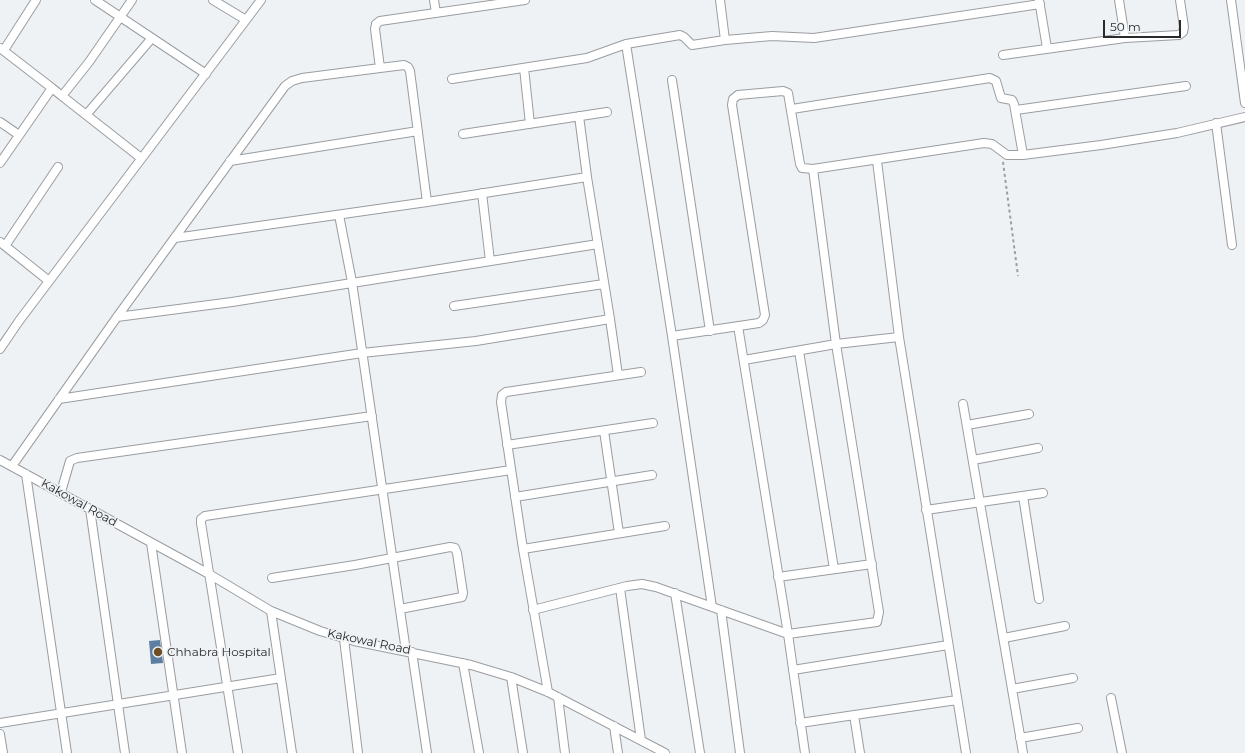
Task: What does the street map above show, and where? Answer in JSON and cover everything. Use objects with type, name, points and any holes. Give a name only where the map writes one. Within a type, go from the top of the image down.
[{"type":"street","points":[[36,0],[2,49],[141,158]]},
{"type":"street","points":[[95,0],[206,74]]},
{"type":"street","points":[[62,96],[132,0]]},
{"type":"street","points":[[213,0],[246,20]]},
{"type":"street","points":[[0,349],[49,281],[261,0]]},
{"type":"street","points":[[434,0],[436,13]]},
{"type":"street","points":[[380,68],[375,28],[376,24],[380,21],[525,0]]},
{"type":"street","points":[[720,0],[725,40]]},
{"type":"street","points":[[1119,0],[1125,38]]},
{"type":"street","points":[[1003,55],[1125,38],[1179,35],[1183,32],[1184,27],[1180,0]]},
{"type":"street","points":[[1231,0],[1245,103]]},
{"type":"street","points":[[452,79],[587,58],[626,44],[680,36],[684,37],[692,45],[725,40],[772,36],[814,38],[1040,2],[1047,48]]},
{"type":"street","points":[[86,115],[152,38]]},
{"type":"street","points":[[626,44],[672,336],[712,607]]},
{"type":"street","points":[[12,466],[117,317],[230,161],[285,86],[292,81],[302,78],[404,65],[408,67],[410,71],[427,202]]},
{"type":"street","points":[[524,68],[530,124]]},
{"type":"street","points":[[792,108],[990,78],[996,81],[1001,98],[1012,100],[1016,110],[1023,155]]},
{"type":"street","points":[[672,80],[710,331]]},
{"type":"street","points":[[1016,110],[1186,86]]},
{"type":"street","points":[[0,163],[52,88]]},
{"type":"street","points":[[672,336],[759,323],[765,316],[732,105],[733,99],[738,95],[783,91],[788,93],[792,108],[800,164],[802,168],[813,169],[877,161],[984,143],[992,144],[1002,153],[1007,155],[1023,155],[1101,146],[1162,135],[1245,117]]},
{"type":"street","points":[[463,134],[607,112]]},
{"type":"street","points":[[579,116],[618,375]]},
{"type":"street","points":[[0,122],[19,135]]},
{"type":"street","points":[[1216,123],[1232,246]]},
{"type":"street","points":[[230,161],[418,131]]},
{"type":"street","points":[[877,161],[899,337],[966,753]]},
{"type":"street","points":[[49,281],[3,244],[58,167]]},
{"type":"street","points":[[533,610],[620,588],[642,584],[656,586],[788,634],[877,622],[880,612],[836,344],[813,169]]},
{"type":"street","points":[[175,238],[427,202],[587,177]]},
{"type":"street","points":[[482,193],[490,261]]},
{"type":"street","points":[[339,214],[352,282],[372,416],[381,489],[400,609],[428,753]]},
{"type":"street","points":[[117,317],[232,302],[598,244]]},
{"type":"street","points":[[454,306],[604,284]]},
{"type":"street","points":[[59,399],[362,353],[476,341],[610,319]]},
{"type":"street","points":[[738,326],[788,634],[805,753]]},
{"type":"street","points":[[744,360],[836,344],[899,337]]},
{"type":"street","points":[[799,351],[834,569]]},
{"type":"street","points":[[548,692],[523,549],[501,402],[502,395],[506,392],[641,372]]},
{"type":"street","points":[[963,404],[1023,753]]},
{"type":"street","points":[[967,425],[1029,414]]},
{"type":"street","points":[[61,492],[70,461],[77,458],[372,416]]},
{"type":"street","points":[[508,445],[653,423]]},
{"type":"street","points":[[604,430],[619,532]]},
{"type":"street","points":[[973,460],[1038,448]]},
{"type":"street","name":"Kakowal Road","points":[[0,460],[209,574],[271,611],[344,639],[463,663],[511,677],[548,692],[665,753]]},
{"type":"street","points":[[238,753],[201,518],[205,516],[511,470]]},
{"type":"street","points":[[26,474],[67,753]]},
{"type":"street","points":[[515,497],[652,475]]},
{"type":"street","points":[[926,510],[1043,493]]},
{"type":"street","points":[[1023,496],[1040,599]]},
{"type":"street","points":[[90,509],[125,753]]},
{"type":"street","points":[[523,549],[619,532],[665,526]]},
{"type":"street","points":[[152,543],[182,753]]},
{"type":"street","points":[[272,578],[450,547],[455,548],[463,593],[462,597],[400,609]]},
{"type":"street","points":[[778,577],[872,564]]},
{"type":"street","points":[[620,588],[641,740]]},
{"type":"street","points":[[675,593],[700,753]]},
{"type":"street","points":[[721,610],[740,753]]},
{"type":"street","points":[[271,611],[292,753]]},
{"type":"street","points":[[1004,638],[1065,626]]},
{"type":"street","points":[[344,639],[358,753]]},
{"type":"street","points":[[793,670],[948,645]]},
{"type":"street","points":[[463,663],[479,753]]},
{"type":"street","points":[[511,677],[523,753]]},
{"type":"street","points":[[0,723],[228,685],[281,678]]},
{"type":"street","points":[[1012,689],[1073,678]]},
{"type":"street","points":[[558,697],[565,753]]},
{"type":"street","points":[[1111,698],[1122,753]]},
{"type":"street","points":[[800,723],[957,700]]},
{"type":"street","points":[[854,715],[860,753]]},
{"type":"street","points":[[614,726],[618,753]]},
{"type":"street","points":[[1020,738],[1078,728]]},
{"type":"street","points":[[0,734],[3,753]]},
{"type":"path","points":[[1002,153],[1018,276]]},
{"type":"building","points":[[160,640],[163,663],[151,664],[149,641]]},
{"type":"place","name":"Chhabra Hospital","points":[[158,652]]}]
